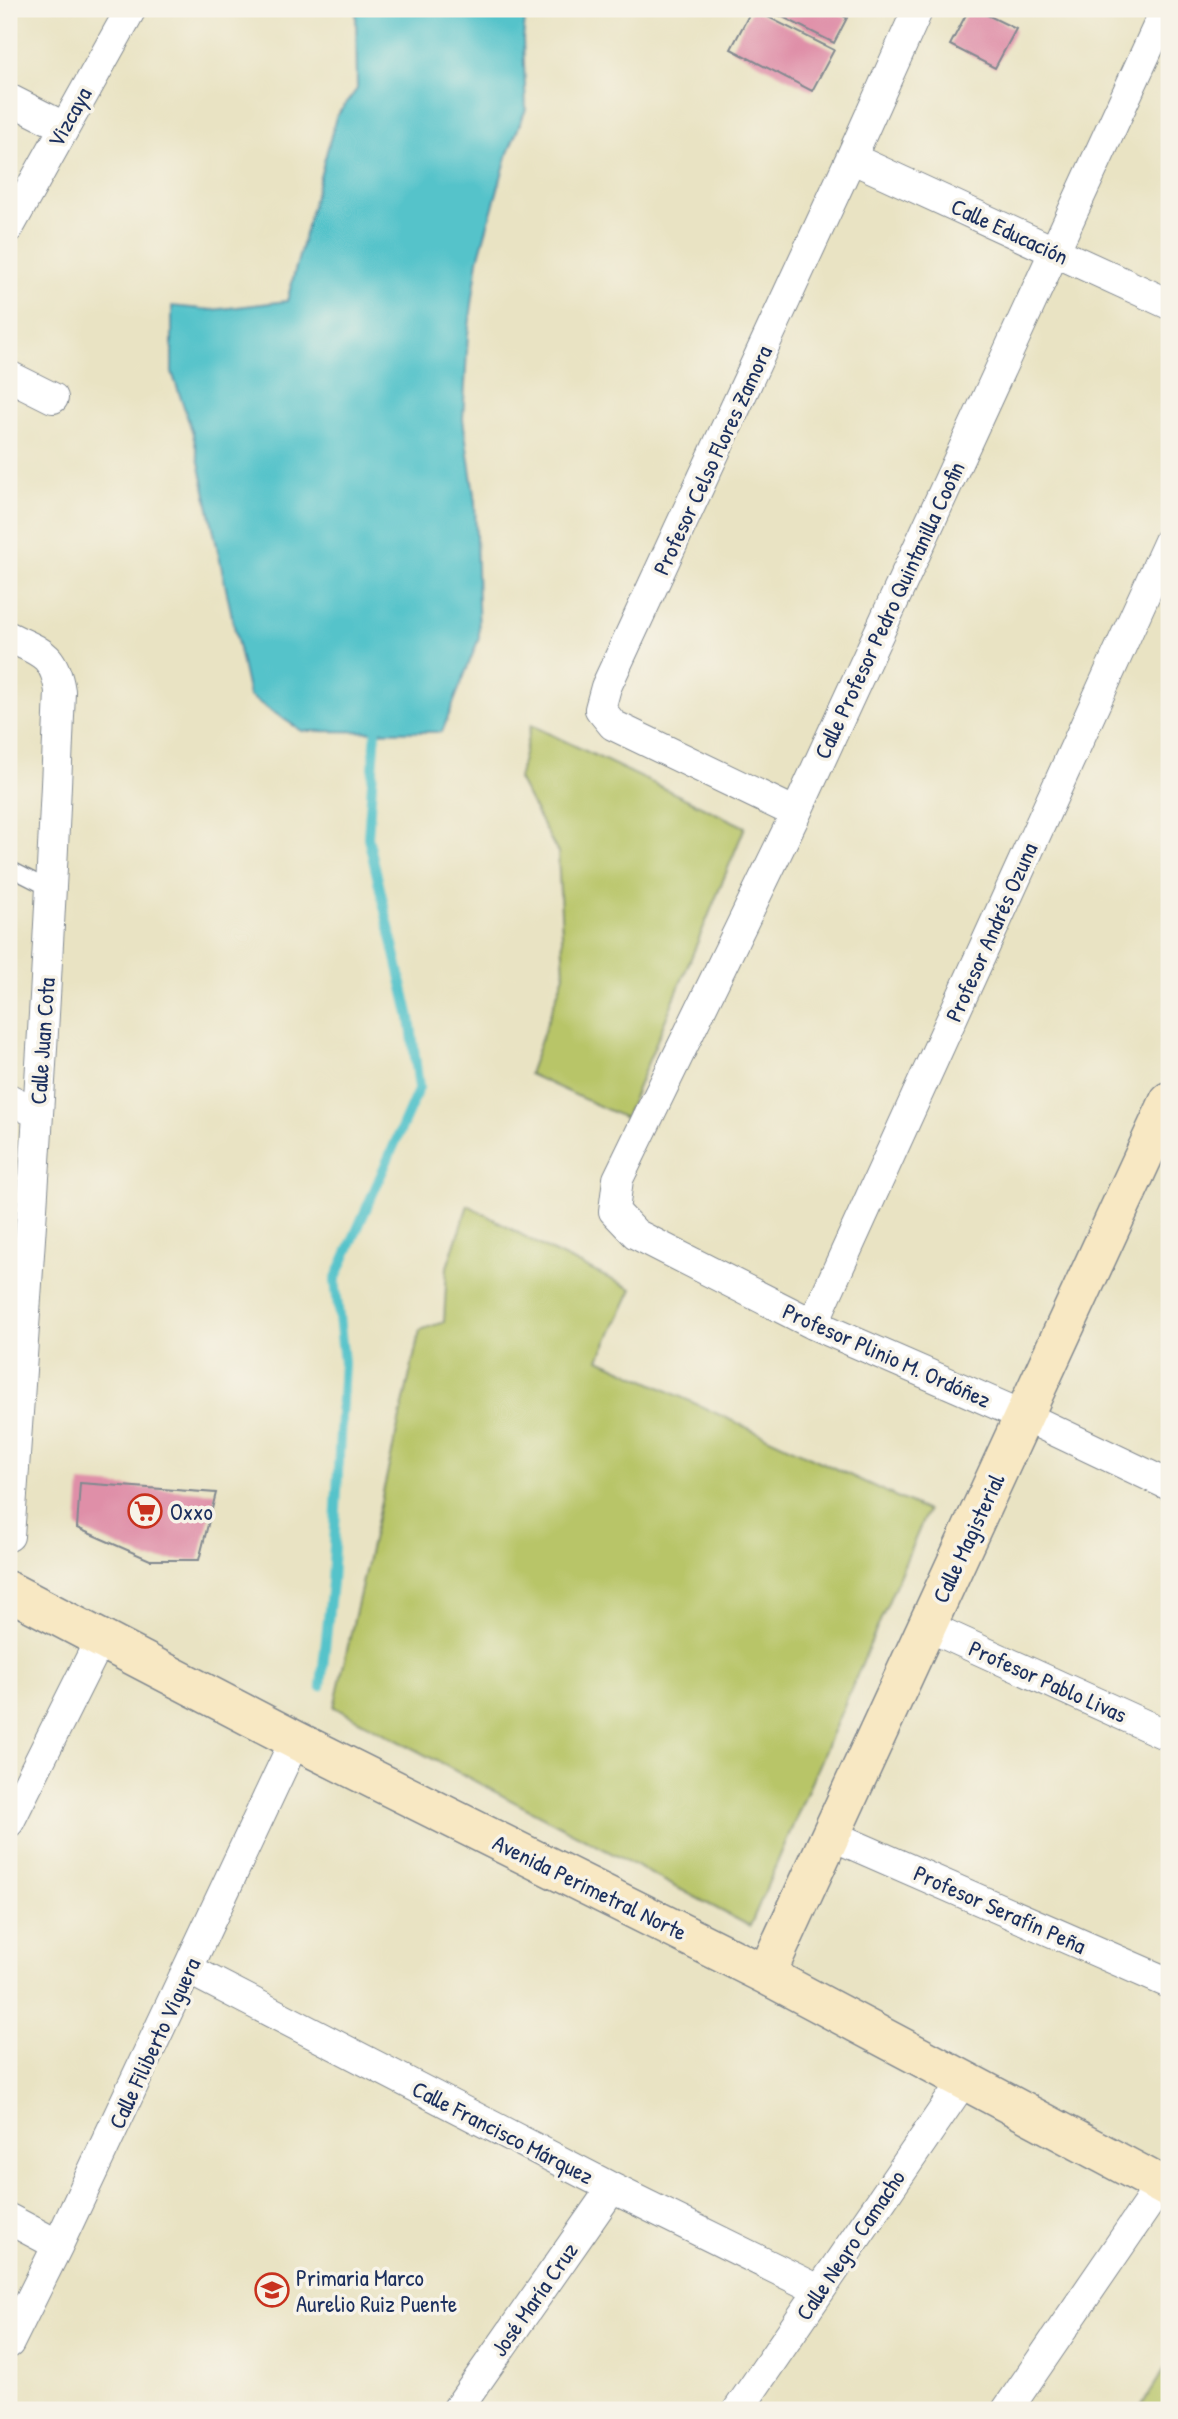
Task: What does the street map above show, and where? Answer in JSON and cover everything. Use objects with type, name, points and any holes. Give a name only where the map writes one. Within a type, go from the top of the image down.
[{"type":"street","name":"Vizcaya","points":[[9,226],[131,9]]},
{"type":"street","name":"Profesor Celso Flores Zamora","points":[[796,813],[613,724],[600,709],[606,687],[918,9]]},
{"type":"street","name":"Calle Profesor Pedro Quintanilla Coofin","points":[[614,1211],[618,1179],[796,813],[1166,9]]},
{"type":"street","points":[[9,99],[64,127]]},
{"type":"street","name":"Calle Educación","points":[[851,158],[1169,304]]},
{"type":"street","points":[[9,376],[53,398]]},
{"type":"street","name":"Profesor Andrés Ozuna","points":[[813,1324],[1169,541]]},
{"type":"street","name":"Calle Juan Cota","points":[[9,637],[45,655],[57,672],[60,691],[52,890],[37,1113],[16,1348],[9,1535]]},
{"type":"street","points":[[9,1099],[37,1113]]},
{"type":"street","name":"Calle Magisterial","points":[[766,1975],[1169,1101]]},
{"type":"street","name":"Profesor Plinio M. Ordóñez","points":[[614,1211],[636,1234],[813,1324],[1024,1416],[1169,1485]]},
{"type":"street","name":"Avenida Perimetral Norte","points":[[9,1591],[295,1740],[766,1975],[1165,2187]]},
{"type":"street","name":"Profesor Pablo Livas","points":[[927,1626],[1169,1736]]},
{"type":"street","points":[[9,1822],[101,1638]]},
{"type":"street","name":"Calle Filiberto Viguera","points":[[9,2343],[58,2245],[295,1740]]},
{"type":"street","name":"Profesor Serafín Peña","points":[[831,1835],[1169,1983]]},
{"type":"street","name":"Calle Francisco Márquez","points":[[188,1969],[611,2188],[819,2290]]},
{"type":"street","name":"Calle Negro Camacho","points":[[738,2410],[964,2081]]},
{"type":"street","points":[[1007,2410],[1165,2187]]},
{"type":"street","name":"José María Cruz","points":[[457,2410],[611,2188]]},
{"type":"street","points":[[9,2219],[58,2245]]},
{"type":"lane","points":[[9,868],[52,890]]},
{"type":"green space","points":[[531,725],[745,827],[625,1118],[529,1074],[564,975],[558,853],[518,779]]},
{"type":"green space","points":[[468,1205],[551,1251],[632,1289],[599,1359],[927,1511],[750,1926],[334,1707],[420,1330],[444,1322],[447,1267]]},
{"type":"green space","points":[[1169,2362],[1169,2410],[1139,2410]]},
{"type":"water","points":[[356,9],[526,9],[523,40],[526,109],[508,153],[478,260],[468,334],[463,419],[475,502],[479,638],[442,732],[302,731],[249,696],[193,434],[172,372],[172,306],[212,310],[287,301],[336,117],[357,89]]},
{"type":"building","points":[[752,9],[834,50],[812,91],[731,49]]},
{"type":"building","points":[[767,9],[830,9],[847,18],[834,43]]},
{"type":"building","points":[[969,9],[975,9],[1016,29],[995,68],[950,45]]},
{"type":"building","name":"Oxxo","points":[[80,1483],[216,1493],[199,1560],[150,1560],[77,1528]]},
{"type":"waterway","points":[[321,1686],[332,1582],[344,1362],[335,1280],[419,1088],[410,1018],[368,837],[377,717]]},
{"type":"place","name":"Oxxo","points":[[145,1511]]},
{"type":"place","name":"Primaria Marco Aurelio Ruiz Puente","points":[[272,2290]]}]
